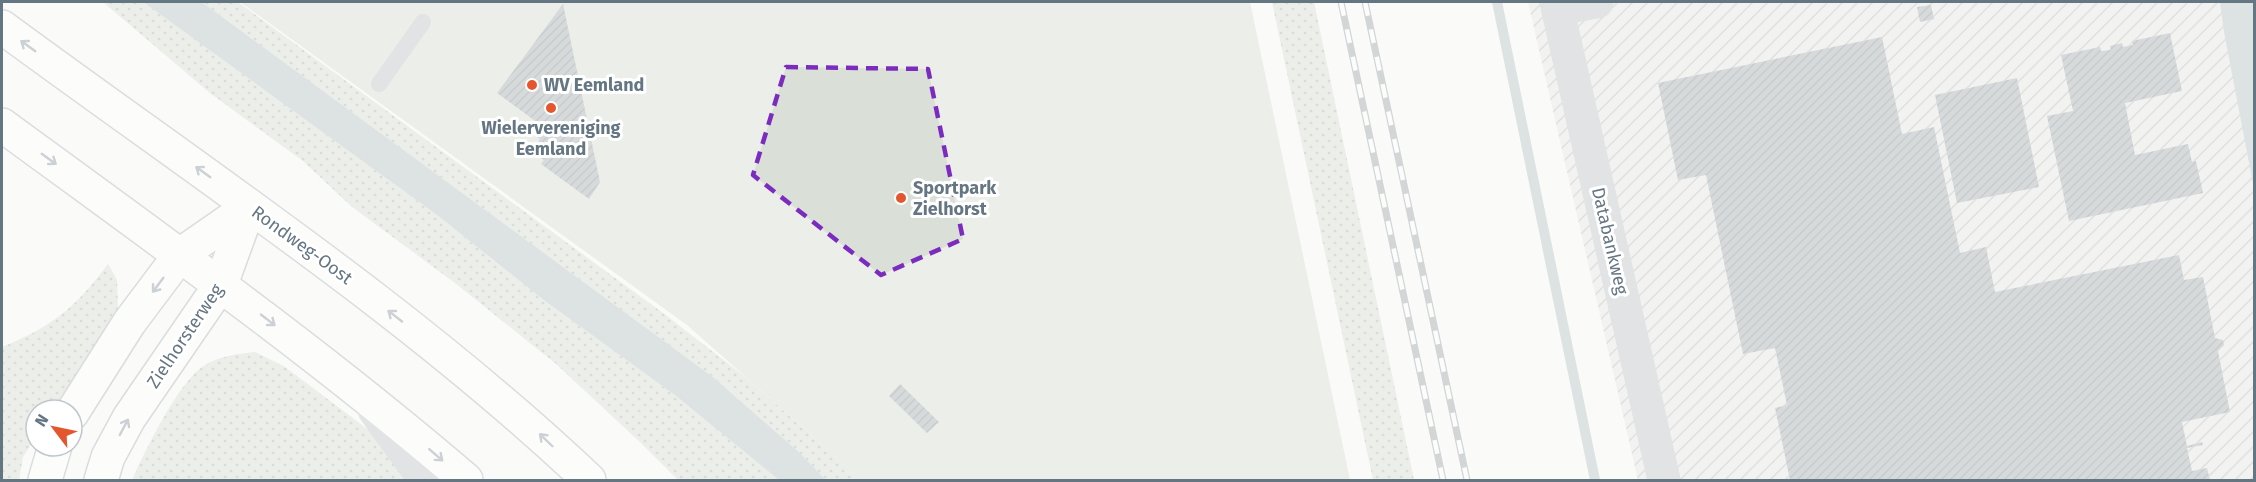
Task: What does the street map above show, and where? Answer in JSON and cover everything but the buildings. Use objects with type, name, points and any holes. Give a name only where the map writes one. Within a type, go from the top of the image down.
[{"type":"main road","name":"Rondweg-Oost","points":[[2,27],[353,283],[533,428],[588,480]]},
{"type":"main road","points":[[2,125],[221,284],[362,394],[466,480]]},
{"type":"main road","points":[[81,398],[129,322],[180,255],[249,207]]},
{"type":"main road","name":"Zielhorsterweg","points":[[101,480],[108,457],[129,418],[221,284],[249,207]]},
{"type":"main road","points":[[45,480],[51,458]]},
{"type":"street","points":[[1557,5],[1597,2]]},
{"type":"street","name":"Databankweg","points":[[1557,5],[1664,480]]},
{"type":"street","points":[[362,394],[425,480]]},
{"type":"lane","points":[[379,84],[423,22]]},
{"type":"highlighted area","points":[[786,67],[928,69],[963,239],[881,275],[753,175]]},
{"type":"shaded area","points":[[103,2],[143,2],[437,215],[545,301],[676,396],[779,480],[678,480],[555,363],[455,283],[351,206],[303,161],[210,93]]},
{"type":"shaded area","points":[[143,2],[202,2],[713,377],[799,452],[826,480],[779,480],[676,396],[545,301],[437,215]]},
{"type":"shaded area","points":[[202,2],[238,2],[663,313],[743,375],[862,480],[826,480],[799,452],[713,377]]},
{"type":"shaded area","name":"Sportpark Zielhorst","points":[[240,2],[1250,2],[1350,480],[862,480],[687,325]]},
{"type":"shaded area","points":[[1272,2],[1314,2],[1414,480],[1373,480]]},
{"type":"shaded area","points":[[1528,2],[2254,2],[2254,480],[1638,480]]},
{"type":"shaded area","points":[[2220,2],[2254,2],[2254,189],[2224,32]]},
{"type":"shaded area","points":[[108,264],[117,280],[118,309],[102,339],[62,398],[24,398],[24,455],[19,480],[2,480],[2,347],[35,332],[62,314]]},
{"type":"shaded area","points":[[255,352],[285,367],[435,480],[132,480],[162,419],[192,376],[214,360]]},
{"type":"waterway","points":[[1497,2],[1595,480]]},
{"type":"railway","points":[[1341,2],[1443,480]]},
{"type":"railway","points":[[1365,2],[1467,480]]},
{"type":"place","name":"WV Eemland","points":[[532,85]]},
{"type":"place","name":"Wielervereniging Eemland","points":[[551,108]]},
{"type":"place","name":"Sportpark Zielhorst","points":[[901,198]]}]
